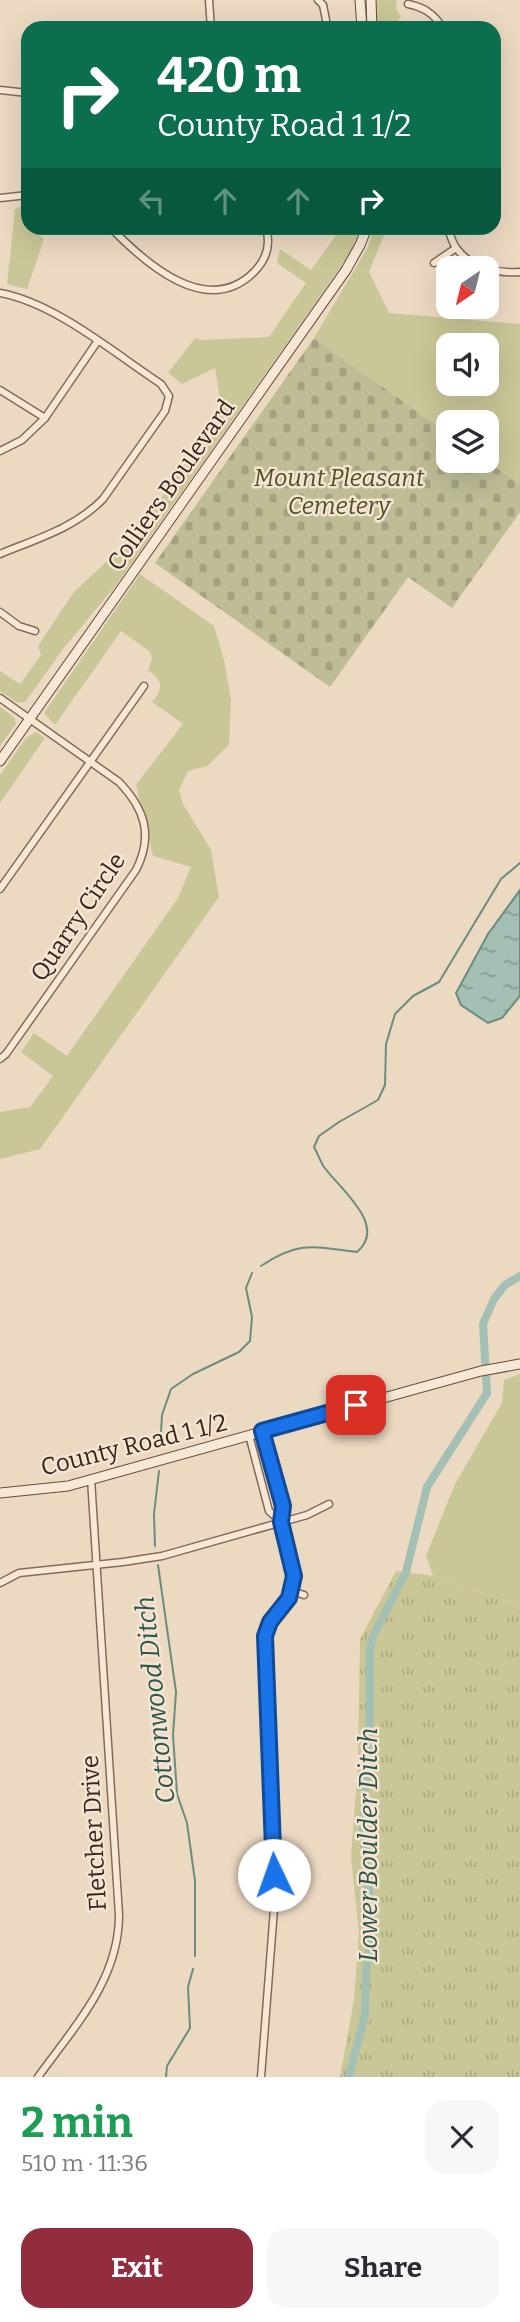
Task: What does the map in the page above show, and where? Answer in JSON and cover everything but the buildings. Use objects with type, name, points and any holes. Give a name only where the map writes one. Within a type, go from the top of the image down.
[{"type":"street","points":[[209,0],[210,21]]},
{"type":"street","points":[[318,0],[323,5],[326,20]]},
{"type":"street","points":[[359,0],[361,21]]},
{"type":"street","points":[[370,0],[372,21]]},
{"type":"street","points":[[408,4],[421,7],[439,21]]},
{"type":"street","points":[[0,90],[21,92]]},
{"type":"street","points":[[0,198],[21,196]]},
{"type":"street","points":[[119,235],[179,282],[202,290],[234,286],[252,274],[267,253],[268,235]]},
{"type":"street","name":"Colliers Boulevard","points":[[0,761],[346,270],[364,235]]},
{"type":"street","points":[[451,235],[456,248],[480,266],[498,271],[520,272]]},
{"type":"street","points":[[434,263],[456,248]]},
{"type":"street","points":[[0,293],[20,297],[44,307],[161,384],[169,396],[165,411],[91,512],[77,522],[0,554]]},
{"type":"street","points":[[0,451],[22,440],[45,418],[97,342]]},
{"type":"street","points":[[0,390],[45,418]]},
{"type":"street","points":[[0,612],[19,626],[35,631]]},
{"type":"street","points":[[0,889],[144,686]]},
{"type":"street","name":"Quarry Circle","points":[[0,698],[119,782],[134,797],[144,821],[145,847],[142,859],[130,880],[0,1059]]},
{"type":"street","name":"County Road 1 1/2","points":[[0,1493],[68,1486],[481,1371],[520,1364]]},
{"type":"street","points":[[261,2077],[275,1905],[265,1636],[270,1622],[292,1591],[294,1572],[281,1522],[283,1506],[262,1431]]},
{"type":"street","points":[[249,1435],[270,1511],[281,1522]]},
{"type":"street","name":"Fletcher Drive","points":[[38,2077],[98,1993],[110,1968],[118,1940],[119,1915],[91,1479]]},
{"type":"street","points":[[0,1583],[19,1573],[162,1556],[307,1515],[330,1504]]},
{"type":"street","points":[[292,1591],[304,1595]]},
{"type":"green space","points":[[375,0],[397,0],[396,9],[401,16],[398,21],[376,21]]},
{"type":"green space","points":[[21,207],[21,235],[39,235],[44,239],[27,289],[7,284],[15,209]]},
{"type":"green space","points":[[336,235],[358,235],[349,255],[117,584],[63,649],[25,702],[18,703],[0,691],[0,671],[20,684],[41,655],[38,646],[73,593],[135,535],[222,411],[215,368],[182,384],[168,373],[195,338],[269,337],[306,283],[277,263],[280,249],[311,270]]},
{"type":"green space","points":[[372,235],[384,235],[369,272],[389,313],[520,324],[520,484],[499,469],[499,410],[436,410],[436,424],[314,338],[368,247]]},
{"type":"green space","name":"Mount Pleasant Cemetery","points":[[314,338],[436,424],[436,473],[499,473],[499,469],[520,484],[520,512],[452,608],[408,577],[330,687],[155,563]]},
{"type":"green space","points":[[140,574],[214,626],[224,660],[231,700],[229,745],[207,766],[188,771],[179,790],[183,804],[211,850],[219,897],[40,1149],[0,1159],[0,1112],[30,1107],[53,1076],[21,1052],[34,1033],[67,1056],[178,898],[191,867],[153,856],[136,785],[183,724],[152,702],[160,685],[157,678],[148,671],[152,658],[149,651],[121,631],[55,725],[44,713]]},
{"type":"green space","points":[[0,707],[14,717],[16,724],[0,746]]},
{"type":"green space","points":[[36,732],[45,738],[0,803],[0,775],[26,738]]},
{"type":"green space","points":[[520,1374],[520,1606],[433,1576],[426,1556],[455,1484],[502,1403],[504,1380]]},
{"type":"green space","points":[[396,1571],[433,1576],[520,1606],[520,2077],[340,2077],[354,2000],[359,1933],[351,1857],[358,1763],[360,1639]]},
{"type":"water","points":[[520,890],[520,996],[502,1018],[488,1023],[461,1005],[456,993],[488,934]]},
{"type":"waterway","name":"Cottonwood Ditch","points":[[261,1266],[297,1249],[318,1247],[357,1252],[365,1242],[365,1220],[350,1197],[324,1167],[314,1147],[319,1136],[378,1100],[385,1085],[386,1044],[395,1014],[413,996],[439,982],[501,879],[520,863]]},
{"type":"waterway","name":"Cottonwood Ditch","points":[[160,1448],[162,1415],[171,1389],[193,1374],[239,1352],[250,1341],[252,1317],[246,1288],[252,1273]]},
{"type":"waterway","name":"Lower Boulder Ditch","points":[[349,2077],[365,2014],[366,1971],[373,1932],[363,1830],[370,1713],[370,1649],[373,1636],[406,1572],[427,1487],[487,1393],[483,1324],[494,1299],[505,1285],[520,1276]]},
{"type":"waterway","name":"Cottonwood Ditch","points":[[155,1546],[154,1514],[159,1471]]},
{"type":"waterway","name":"Cottonwood Ditch","points":[[158,1565],[176,1692],[173,1735],[177,1794],[187,1823],[195,1881],[195,1956]]},
{"type":"waterway","name":"Cottonwood Ditch","points":[[166,2077],[167,2066],[190,2028],[188,1987],[193,1969]]},
{"type":"route","points":[[274,1875],[264,1647],[266,1629],[289,1598],[294,1576],[281,1522],[283,1506],[262,1431],[356,1405]]}]
